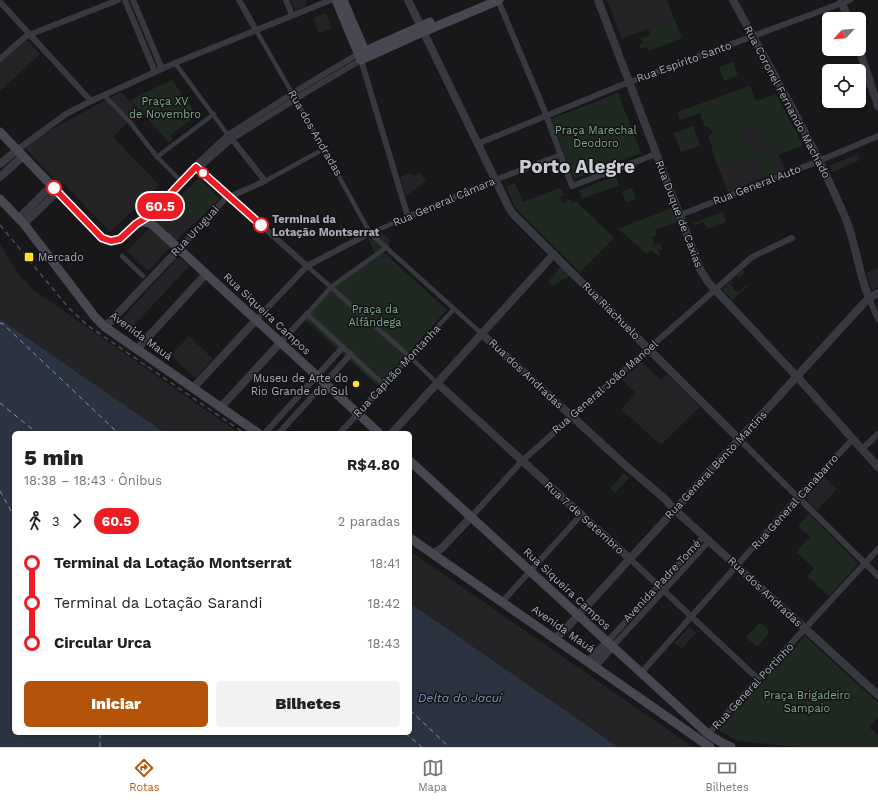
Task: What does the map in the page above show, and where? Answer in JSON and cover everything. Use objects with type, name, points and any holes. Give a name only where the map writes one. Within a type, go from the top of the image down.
[{"type":"main road","points":[[336,0],[361,55]]},
{"type":"main road","points":[[343,0],[361,55]]},
{"type":"main road","points":[[422,29],[483,0]]},
{"type":"main road","points":[[361,55],[422,29],[498,0]]},
{"type":"main road","points":[[0,132],[102,238],[111,241],[120,239],[136,224]]},
{"type":"main road","name":"Avenida Mauá","points":[[0,198],[21,221],[95,317],[105,327],[255,431]]},
{"type":"main road","name":"Rua Siqueira Campos","points":[[136,224],[143,222],[151,224],[377,431]]},
{"type":"main road","name":"Rua Siqueira Campos","points":[[412,464],[708,734],[731,747]]},
{"type":"main road","name":"Avenida Mauá","points":[[412,539],[710,747]]},
{"type":"street","points":[[0,59],[29,35],[118,0]]},
{"type":"street","points":[[125,0],[155,72]]},
{"type":"street","points":[[133,0],[162,69]]},
{"type":"street","name":"Rua dos Andradas","points":[[239,0],[370,232],[625,465],[664,498],[675,510],[878,695]]},
{"type":"street","points":[[286,0],[292,15]]},
{"type":"street","points":[[0,177],[20,153],[66,114],[155,72],[331,0]]},
{"type":"street","name":"Rua Riachuelo","points":[[408,0],[495,180],[514,215],[878,576]]},
{"type":"street","points":[[498,0],[546,116],[572,186],[656,154]]},
{"type":"street","name":"Rua Duque de Caxias","points":[[598,0],[700,269],[715,290],[798,377],[878,467]]},
{"type":"street","name":"Rua Coronel Fernando Machado","points":[[733,0],[820,160],[851,231],[860,274],[878,319]]},
{"type":"street","points":[[845,1],[847,12]]},
{"type":"street","name":"Rua Espírito Santo","points":[[629,82],[845,1]]},
{"type":"street","points":[[0,2],[91,101]]},
{"type":"street","points":[[136,224],[149,216],[196,167],[202,166],[230,137],[361,55],[408,217]]},
{"type":"street","points":[[860,56],[878,106]]},
{"type":"street","points":[[176,63],[230,137],[265,181]]},
{"type":"street","points":[[479,147],[482,142],[629,82]]},
{"type":"street","points":[[104,95],[127,119],[157,157],[182,182]]},
{"type":"street","points":[[157,157],[214,114]]},
{"type":"street","name":"Rua General Auto","points":[[680,215],[878,136]]},
{"type":"street","name":"Rua Uruguai","points":[[105,327],[225,199],[265,181],[324,149]]},
{"type":"street","points":[[0,164],[20,153]]},
{"type":"street","name":"Rua General Câmara","points":[[194,388],[307,266],[370,232],[495,180],[561,155]]},
{"type":"street","points":[[196,167],[410,357]]},
{"type":"street","points":[[21,221],[54,189]]},
{"type":"street","name":"Rua General João Manoel","points":[[432,553],[441,550],[522,461],[752,257],[792,238]]},
{"type":"street","points":[[221,407],[331,287],[387,247]]},
{"type":"street","points":[[394,431],[554,254]]},
{"type":"street","points":[[122,256],[143,276]]},
{"type":"street","points":[[137,349],[206,274]]},
{"type":"street","name":"Rua General Bento Martins","points":[[554,638],[562,633],[630,560],[869,298],[878,293]]},
{"type":"street","name":"Rua Capitão Montanha","points":[[342,431],[454,309]]},
{"type":"street","points":[[307,314],[384,385]]},
{"type":"street","points":[[268,431],[343,347]]},
{"type":"street","points":[[282,431],[351,354]]},
{"type":"street","points":[[335,357],[343,364]]},
{"type":"street","name":"Rua 7 de Setembro","points":[[410,357],[758,679]]},
{"type":"street","points":[[326,366],[334,373]]},
{"type":"street","points":[[862,449],[878,434]]},
{"type":"street","name":"Rua General Canabarro","points":[[641,673],[798,497],[853,439]]},
{"type":"street","points":[[502,602],[581,515]]},
{"type":"street","name":"Avenida Padre Tomé","points":[[610,644],[625,622],[681,561],[707,538]]},
{"type":"street","name":"Avenida Padre Tomé","points":[[592,664],[686,566],[707,538]]},
{"type":"street","name":"Rua General Portinho","points":[[708,734],[878,549]]},
{"type":"street","points":[[681,561],[686,566]]},
{"type":"street","points":[[636,610],[641,614]]},
{"type":"street","points":[[625,622],[630,626]]},
{"type":"shaded area","points":[[291,0],[305,0],[307,6],[295,10]]},
{"type":"shaded area","points":[[607,0],[667,0],[674,18],[622,39]]},
{"type":"shaded area","points":[[326,13],[332,28],[319,34],[313,18]]},
{"type":"shaded area","points":[[26,40],[40,54],[0,91],[0,63]]},
{"type":"shaded area","points":[[121,92],[139,111],[113,137],[159,185],[110,232],[64,184],[61,186],[22,145]]},
{"type":"shaded area","points":[[765,121],[785,170],[728,192],[718,167],[752,154],[743,129]]},
{"type":"shaded area","points":[[858,154],[860,160],[832,172],[829,166]]},
{"type":"shaded area","points":[[419,172],[426,181],[406,196],[400,177],[411,173],[413,176]]},
{"type":"shaded area","points":[[198,179],[200,179],[219,198],[219,200],[182,235],[148,271],[127,251]]},
{"type":"shaded area","points":[[0,244],[16,271],[35,291],[236,431],[162,431],[0,319]]},
{"type":"shaded area","points":[[177,258],[180,258],[189,266],[128,332],[119,326],[118,323]]},
{"type":"shaded area","points":[[878,269],[878,287],[872,290],[866,273]]},
{"type":"shaded area","points":[[189,336],[213,359],[195,378],[171,355]]},
{"type":"shaded area","points":[[641,361],[661,380],[667,374],[700,407],[661,445],[621,409],[636,393],[622,380]]},
{"type":"shaded area","points":[[824,477],[837,489],[817,510],[805,498]]},
{"type":"shaded area","points":[[412,552],[693,747],[618,747],[412,604]]},
{"type":"shaded area","points":[[689,627],[696,633],[682,649],[674,643]]},
{"type":"green space","points":[[674,18],[682,38],[649,51],[647,47],[640,49],[639,45],[643,43],[641,39],[650,35],[648,28]]},
{"type":"green space","points":[[733,62],[738,76],[724,81],[719,67]]},
{"type":"green space","name":"Praça XV de Novembro","points":[[172,80],[193,110],[191,120],[170,135],[173,139],[169,142],[130,100]]},
{"type":"green space","points":[[750,86],[756,101],[776,94],[803,145],[779,155],[764,121],[743,129],[752,154],[718,167],[708,137],[712,134],[712,130],[705,127],[700,113],[680,120],[677,112]]},
{"type":"green space","name":"Praça Marechal Deodoro","points":[[618,93],[641,153],[574,179],[551,119]]},
{"type":"green space","points":[[763,125],[770,141],[763,144],[756,127]]},
{"type":"green space","points":[[693,126],[700,146],[681,152],[674,133]]},
{"type":"green space","points":[[770,146],[780,170],[764,176],[754,153]]},
{"type":"green space","points":[[616,176],[619,185],[582,199],[579,190]]},
{"type":"green space","points":[[198,179],[200,179],[219,198],[219,200],[199,219],[194,215],[193,216],[178,199]]},
{"type":"green space","points":[[515,183],[523,202],[559,188],[562,190],[564,195],[560,196],[563,203],[571,199],[572,203],[576,201],[614,238],[580,272],[514,206],[507,189],[508,186]]},
{"type":"green space","points":[[632,188],[636,199],[626,202],[622,192]]},
{"type":"green space","points":[[672,208],[677,222],[655,230],[657,235],[652,237],[655,245],[660,243],[662,249],[658,250],[659,256],[651,250],[647,254],[618,229]]},
{"type":"green space","points":[[723,212],[726,222],[708,229],[703,222],[694,225],[693,223]]},
{"type":"green space","name":"Praça da Alfândega","points":[[382,233],[391,241],[381,250],[447,310],[378,386],[304,319],[341,276],[376,254],[368,239]]},
{"type":"green space","points":[[562,265],[571,276],[561,280],[553,286],[548,282]]},
{"type":"green space","points":[[743,270],[745,272],[739,278],[737,276],[732,281],[733,283],[731,285],[733,290],[738,293],[745,286],[747,287],[732,300],[722,289]]},
{"type":"green space","points":[[624,473],[629,478],[615,493],[610,488]]},
{"type":"green space","points":[[809,514],[858,564],[829,596],[807,576],[814,568],[796,552],[810,537],[798,526]]},
{"type":"green space","points":[[760,622],[770,632],[757,647],[746,637]]},
{"type":"green space","name":"Praça Brigadeiro Sampaio","points":[[805,636],[878,703],[878,717],[869,727],[878,736],[878,747],[798,747],[738,741],[718,730]]},
{"type":"water","name":"Delta do Jacuí","points":[[0,319],[162,431],[12,431],[12,735],[412,735],[412,604],[618,747],[0,747]]},
{"type":"ferry route","points":[[0,324],[2,323],[116,431]]},
{"type":"ferry route","points":[[0,403],[35,431]]},
{"type":"ferry route","points":[[0,491],[12,512]]},
{"type":"ferry route","points":[[412,712],[449,747]]},
{"type":"ferry route","points":[[100,735],[100,747]]},
{"type":"ferry route","points":[[407,735],[422,747]]},
{"type":"railway","points":[[0,225],[68,307],[87,325],[241,431]]},
{"type":"bus line","name":"60.5","points":[[54,188],[102,238],[115,241],[120,239],[136,224],[149,216],[196,167],[261,225]]},
{"type":"place","name":"Terminal da Lotação Montserrat","points":[[261,225]]},
{"type":"place","name":"Mercado","points":[[29,257]]},
{"type":"place","name":"Museu de Arte do Rio Grande do Sul","points":[[356,384]]},
{"type":"district","name":"Porto Alegre","points":[[577,166]]}]
